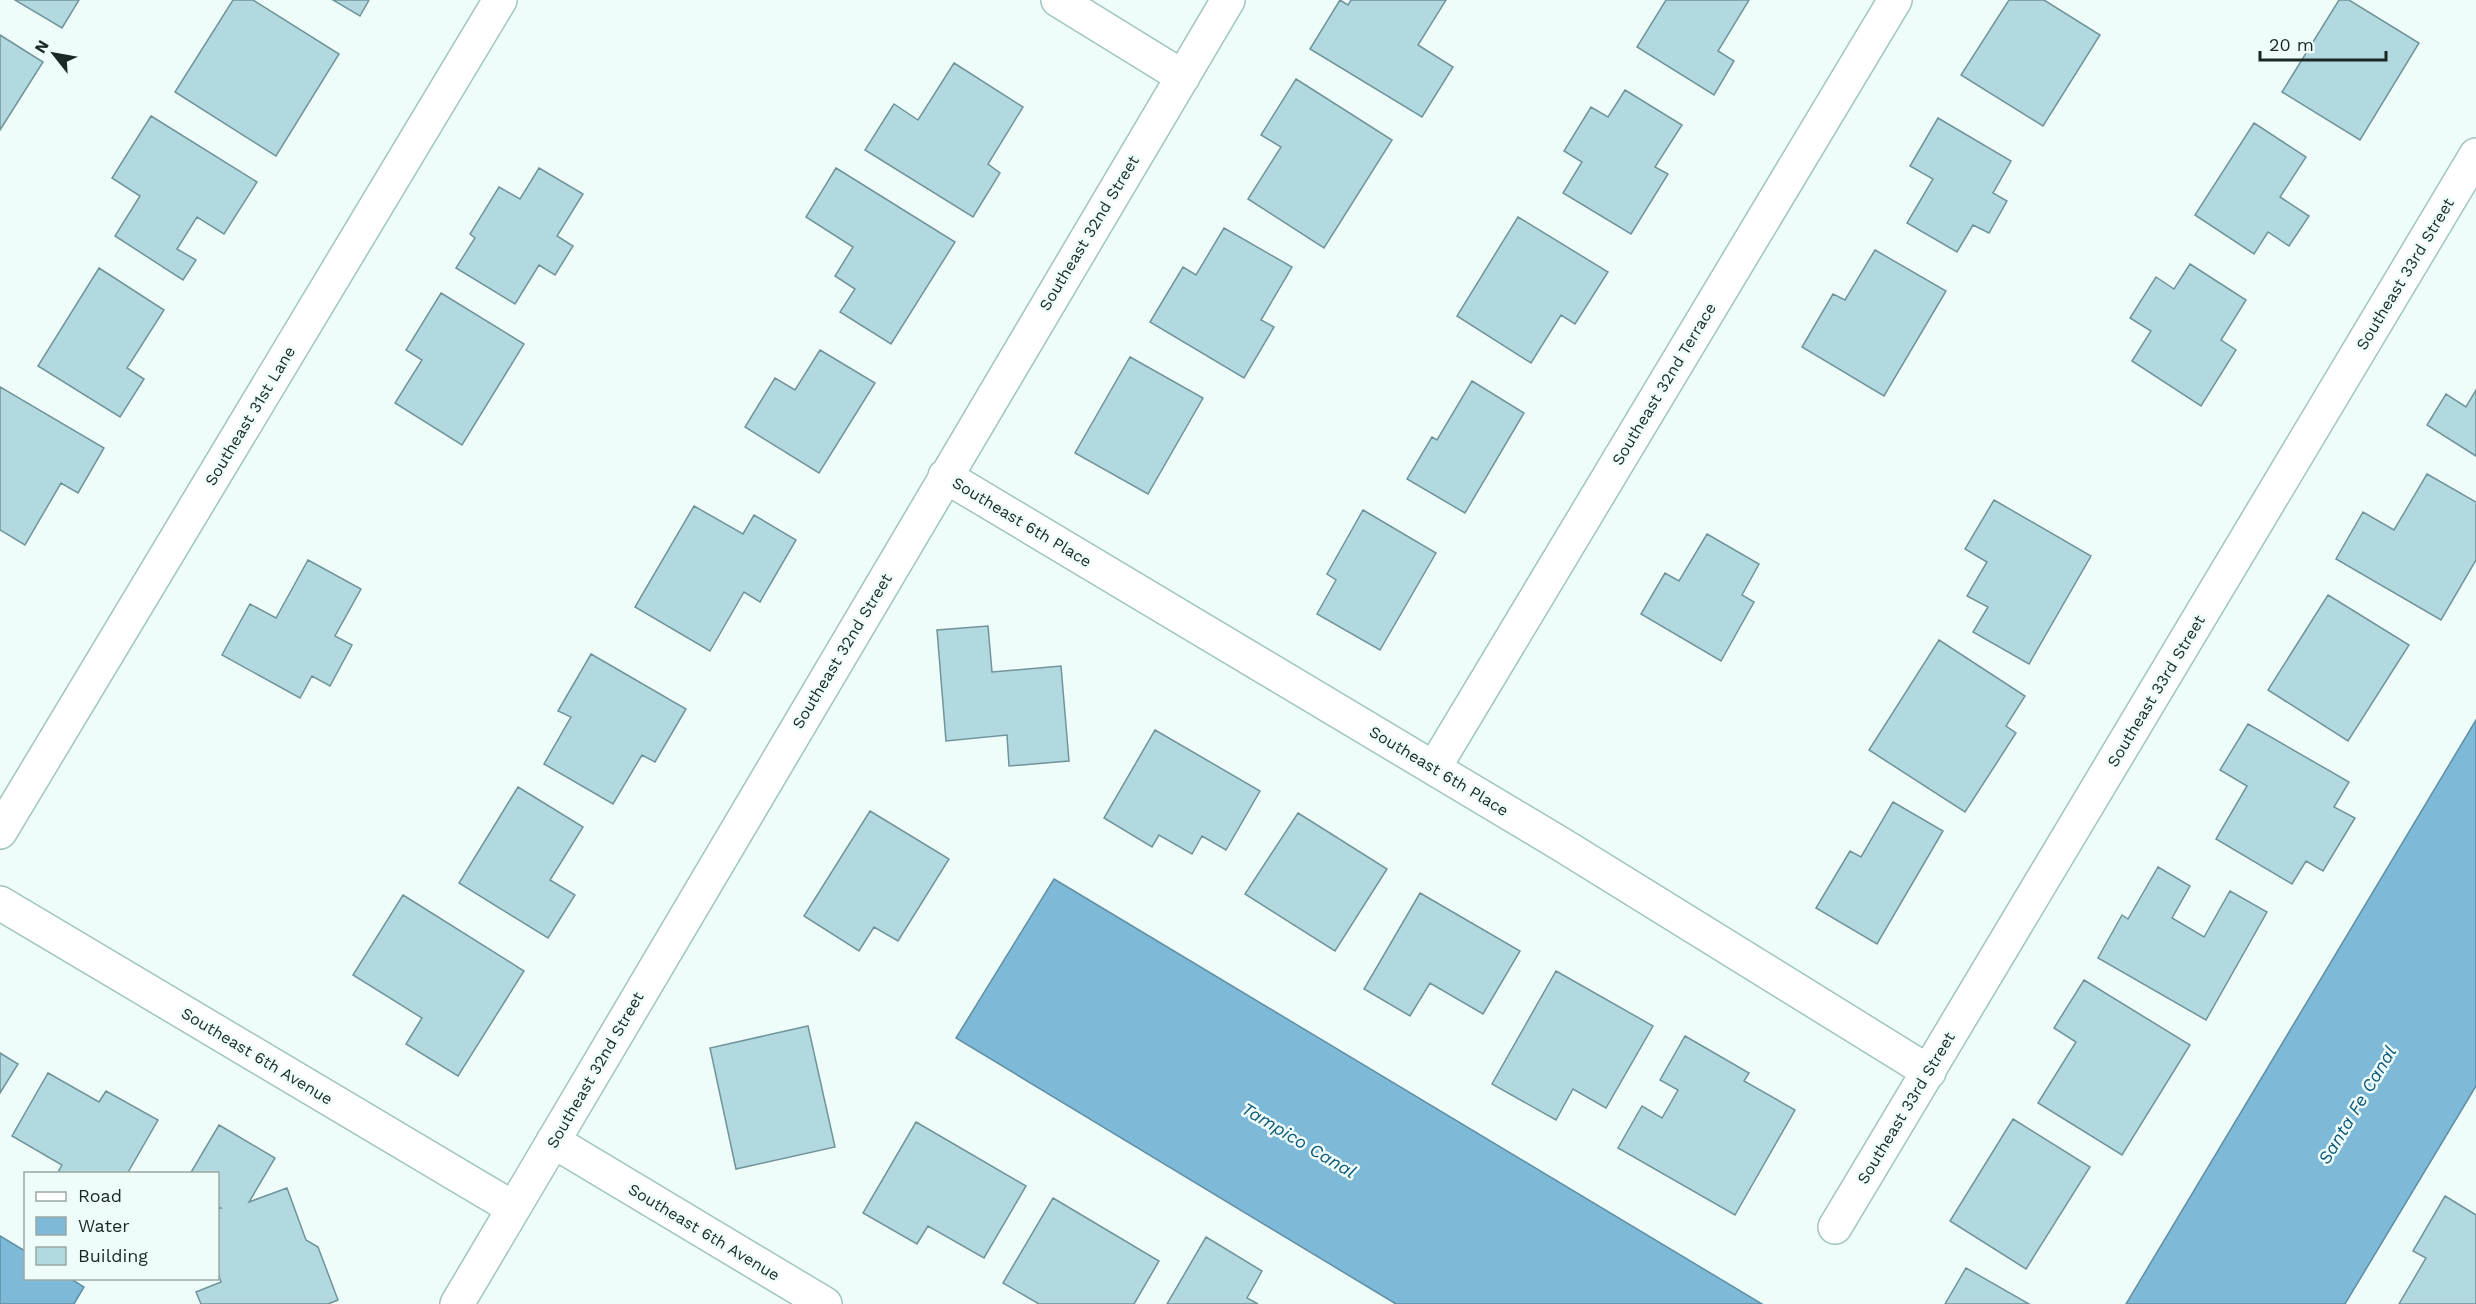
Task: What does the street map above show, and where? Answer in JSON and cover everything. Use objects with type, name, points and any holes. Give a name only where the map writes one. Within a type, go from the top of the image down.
[{"type":"street","name":"Southeast 31st Lane","points":[[0,832],[500,0]]},
{"type":"street","points":[[1058,0],[1183,77]]},
{"type":"street","name":"Southeast 32nd Terrace","points":[[1434,768],[1895,0]]},
{"type":"street","name":"Southeast 32nd Street","points":[[457,1304],[1183,77],[1218,3]]},
{"type":"street","name":"Southeast 33rd Street","points":[[1835,1227],[2476,155]]},
{"type":"street","name":"Southeast 6th Place","points":[[945,476],[1564,846],[1929,1072]]},
{"type":"street","name":"Southeast 6th Avenue","points":[[0,903],[513,1208]]},
{"type":"street","name":"Southeast 6th Avenue","points":[[553,1141],[825,1304]]},
{"type":"water","name":"Santa Fe Canal","points":[[2476,720],[2476,1086],[2345,1304],[2126,1304]]},
{"type":"water","name":"Tampico Canal","points":[[1054,879],[1762,1304],[1396,1304],[956,1038]]},
{"type":"water","points":[[0,1236],[24,1250],[24,1280],[73,1280],[84,1287],[74,1304],[0,1304]]},
{"type":"building","points":[[15,0],[79,0],[62,28]]},
{"type":"building","points":[[233,0],[253,0],[339,54],[276,156],[175,92]]},
{"type":"building","points":[[333,0],[369,0],[360,16]]},
{"type":"building","points":[[1340,0],[1348,5],[1351,0],[1446,0],[1418,45],[1453,67],[1422,117],[1310,49]]},
{"type":"building","points":[[1666,0],[1749,0],[1718,51],[1734,61],[1714,95],[1637,47]]},
{"type":"building","points":[[2009,0],[2044,0],[2100,35],[2043,126],[1961,75]]},
{"type":"building","points":[[2339,0],[2349,0],[2419,43],[2360,140],[2282,92]]},
{"type":"building","points":[[0,35],[43,62],[0,130]]},
{"type":"building","points":[[954,63],[1023,107],[988,164],[1000,173],[973,217],[865,150],[894,104],[918,120]]},
{"type":"building","points":[[1296,79],[1392,140],[1324,248],[1248,199],[1281,147],[1261,135]]},
{"type":"building","points":[[1625,90],[1682,125],[1655,167],[1668,174],[1631,234],[1563,193],[1582,162],[1564,151],[1591,107],[1608,117]]},
{"type":"building","points":[[151,116],[257,182],[224,234],[197,217],[177,249],[196,260],[183,280],[115,236],[140,196],[112,178]]},
{"type":"building","points":[[1938,118],[2011,161],[1993,193],[2007,201],[1989,233],[1973,225],[1957,252],[1907,223],[1933,179],[1910,166]]},
{"type":"building","points":[[2254,123],[2306,157],[2280,197],[2309,216],[2289,246],[2268,232],[2254,254],[2195,215]]},
{"type":"building","points":[[539,168],[583,194],[557,236],[573,246],[555,275],[539,265],[515,304],[456,268],[475,238],[470,234],[499,187],[520,199]]},
{"type":"building","points":[[836,168],[955,242],[891,344],[840,312],[855,289],[835,276],[853,247],[806,217]]},
{"type":"building","points":[[1518,217],[1608,272],[1575,324],[1561,315],[1531,363],[1457,316]]},
{"type":"building","points":[[1224,228],[1292,267],[1261,320],[1274,327],[1244,378],[1150,322],[1183,267],[1196,275]]},
{"type":"building","points":[[1875,250],[1946,291],[1884,396],[1802,347],[1833,294],[1845,300]]},
{"type":"building","points":[[2190,264],[2246,300],[2221,340],[2236,350],[2201,406],[2132,361],[2151,331],[2130,318],[2156,277],[2174,289]]},
{"type":"building","points":[[99,268],[164,310],[127,368],[144,379],[120,417],[38,366]]},
{"type":"building","points":[[441,293],[524,344],[462,445],[395,403],[422,360],[406,350]]},
{"type":"building","points":[[820,350],[875,383],[819,473],[745,427],[775,378],[795,390]]},
{"type":"building","points":[[1130,357],[1203,398],[1148,494],[1075,453]]},
{"type":"building","points":[[1472,381],[1524,413],[1465,513],[1407,479],[1432,437],[1437,440]]},
{"type":"building","points":[[0,387],[104,448],[78,493],[61,483],[25,545],[0,530]]},
{"type":"building","points":[[2476,390],[2476,456],[2427,425],[2446,394],[2466,407]]},
{"type":"building","points":[[2427,474],[2476,502],[2476,560],[2441,620],[2336,559],[2363,512],[2394,530]]},
{"type":"building","points":[[1994,500],[2091,556],[2029,664],[1973,632],[1988,607],[1967,596],[1987,562],[1965,549]]},
{"type":"building","points":[[694,506],[743,534],[754,515],[796,540],[760,602],[744,592],[710,651],[635,607]]},
{"type":"building","points":[[1363,510],[1436,553],[1380,650],[1317,614],[1336,580],[1327,574]]},
{"type":"building","points":[[1707,534],[1759,564],[1742,595],[1754,602],[1721,661],[1641,614],[1665,573],[1679,581]]},
{"type":"building","points":[[308,560],[361,589],[335,636],[352,645],[330,686],[312,676],[300,698],[222,655],[250,604],[276,618]]},
{"type":"building","points":[[2328,595],[2409,645],[2348,741],[2268,690]]},
{"type":"building","points":[[988,626],[992,672],[1061,666],[1069,761],[1009,766],[1007,735],[946,741],[937,630]]},
{"type":"building","points":[[1939,640],[2025,696],[2006,726],[2016,733],[1965,812],[1869,750]]},
{"type":"building","points":[[591,654],[686,709],[655,762],[642,755],[613,804],[544,764],[571,717],[558,711]]},
{"type":"building","points":[[2248,724],[2349,782],[2334,807],[2355,818],[2323,871],[2306,861],[2292,884],[2216,839],[2247,786],[2220,770]]},
{"type":"building","points":[[1155,730],[1260,791],[1226,850],[1202,836],[1192,854],[1159,835],[1152,847],[1104,818]]},
{"type":"building","points":[[518,787],[583,827],[550,880],[575,895],[548,938],[459,883]]},
{"type":"building","points":[[1893,802],[1943,831],[1877,944],[1816,908],[1850,851],[1861,857]]},
{"type":"building","points":[[870,811],[949,859],[898,941],[874,927],[859,951],[804,916]]},
{"type":"building","points":[[1298,813],[1387,869],[1335,951],[1245,894]]},
{"type":"building","points":[[2158,867],[2190,886],[2172,918],[2204,937],[2230,891],[2267,912],[2206,1020],[2098,958],[2122,915],[2128,919]]},
{"type":"building","points":[[1420,893],[1520,951],[1483,1014],[1430,983],[1410,1016],[1364,989]]},
{"type":"building","points":[[403,895],[524,971],[458,1076],[406,1044],[422,1018],[353,975]]},
{"type":"building","points":[[1556,971],[1653,1026],[1606,1108],[1573,1089],[1556,1120],[1492,1084]]},
{"type":"building","points":[[2084,980],[2190,1045],[2122,1155],[2038,1103],[2076,1042],[2054,1028]]},
{"type":"building","points":[[808,1026],[835,1147],[736,1169],[710,1048]]},
{"type":"building","points":[[1685,1036],[1749,1073],[1744,1081],[1795,1110],[1735,1215],[1618,1148],[1642,1106],[1662,1118],[1678,1090],[1660,1080]]},
{"type":"building","points":[[0,1053],[18,1064],[0,1093]]},
{"type":"building","points":[[48,1073],[99,1102],[106,1091],[158,1120],[128,1172],[58,1172],[62,1165],[12,1136]]},
{"type":"building","points":[[2013,1119],[2090,1167],[2026,1269],[1950,1221]]},
{"type":"building","points":[[916,1122],[1026,1186],[984,1258],[928,1226],[917,1244],[863,1213]]},
{"type":"building","points":[[219,1125],[275,1158],[249,1202],[287,1188],[306,1240],[318,1247],[338,1300],[328,1304],[201,1304],[196,1292],[221,1282],[219,1276],[219,1209],[221,1208],[219,1207],[219,1172],[191,1172]]},
{"type":"building","points":[[2445,1196],[2476,1215],[2476,1304],[2399,1304],[2426,1258],[2413,1251]]},
{"type":"building","points":[[1053,1198],[1159,1261],[1134,1304],[1039,1304],[1003,1283]]},
{"type":"building","points":[[1206,1237],[1262,1271],[1247,1298],[1258,1304],[1167,1304]]},
{"type":"building","points":[[1966,1268],[2029,1304],[1945,1304]]}]
